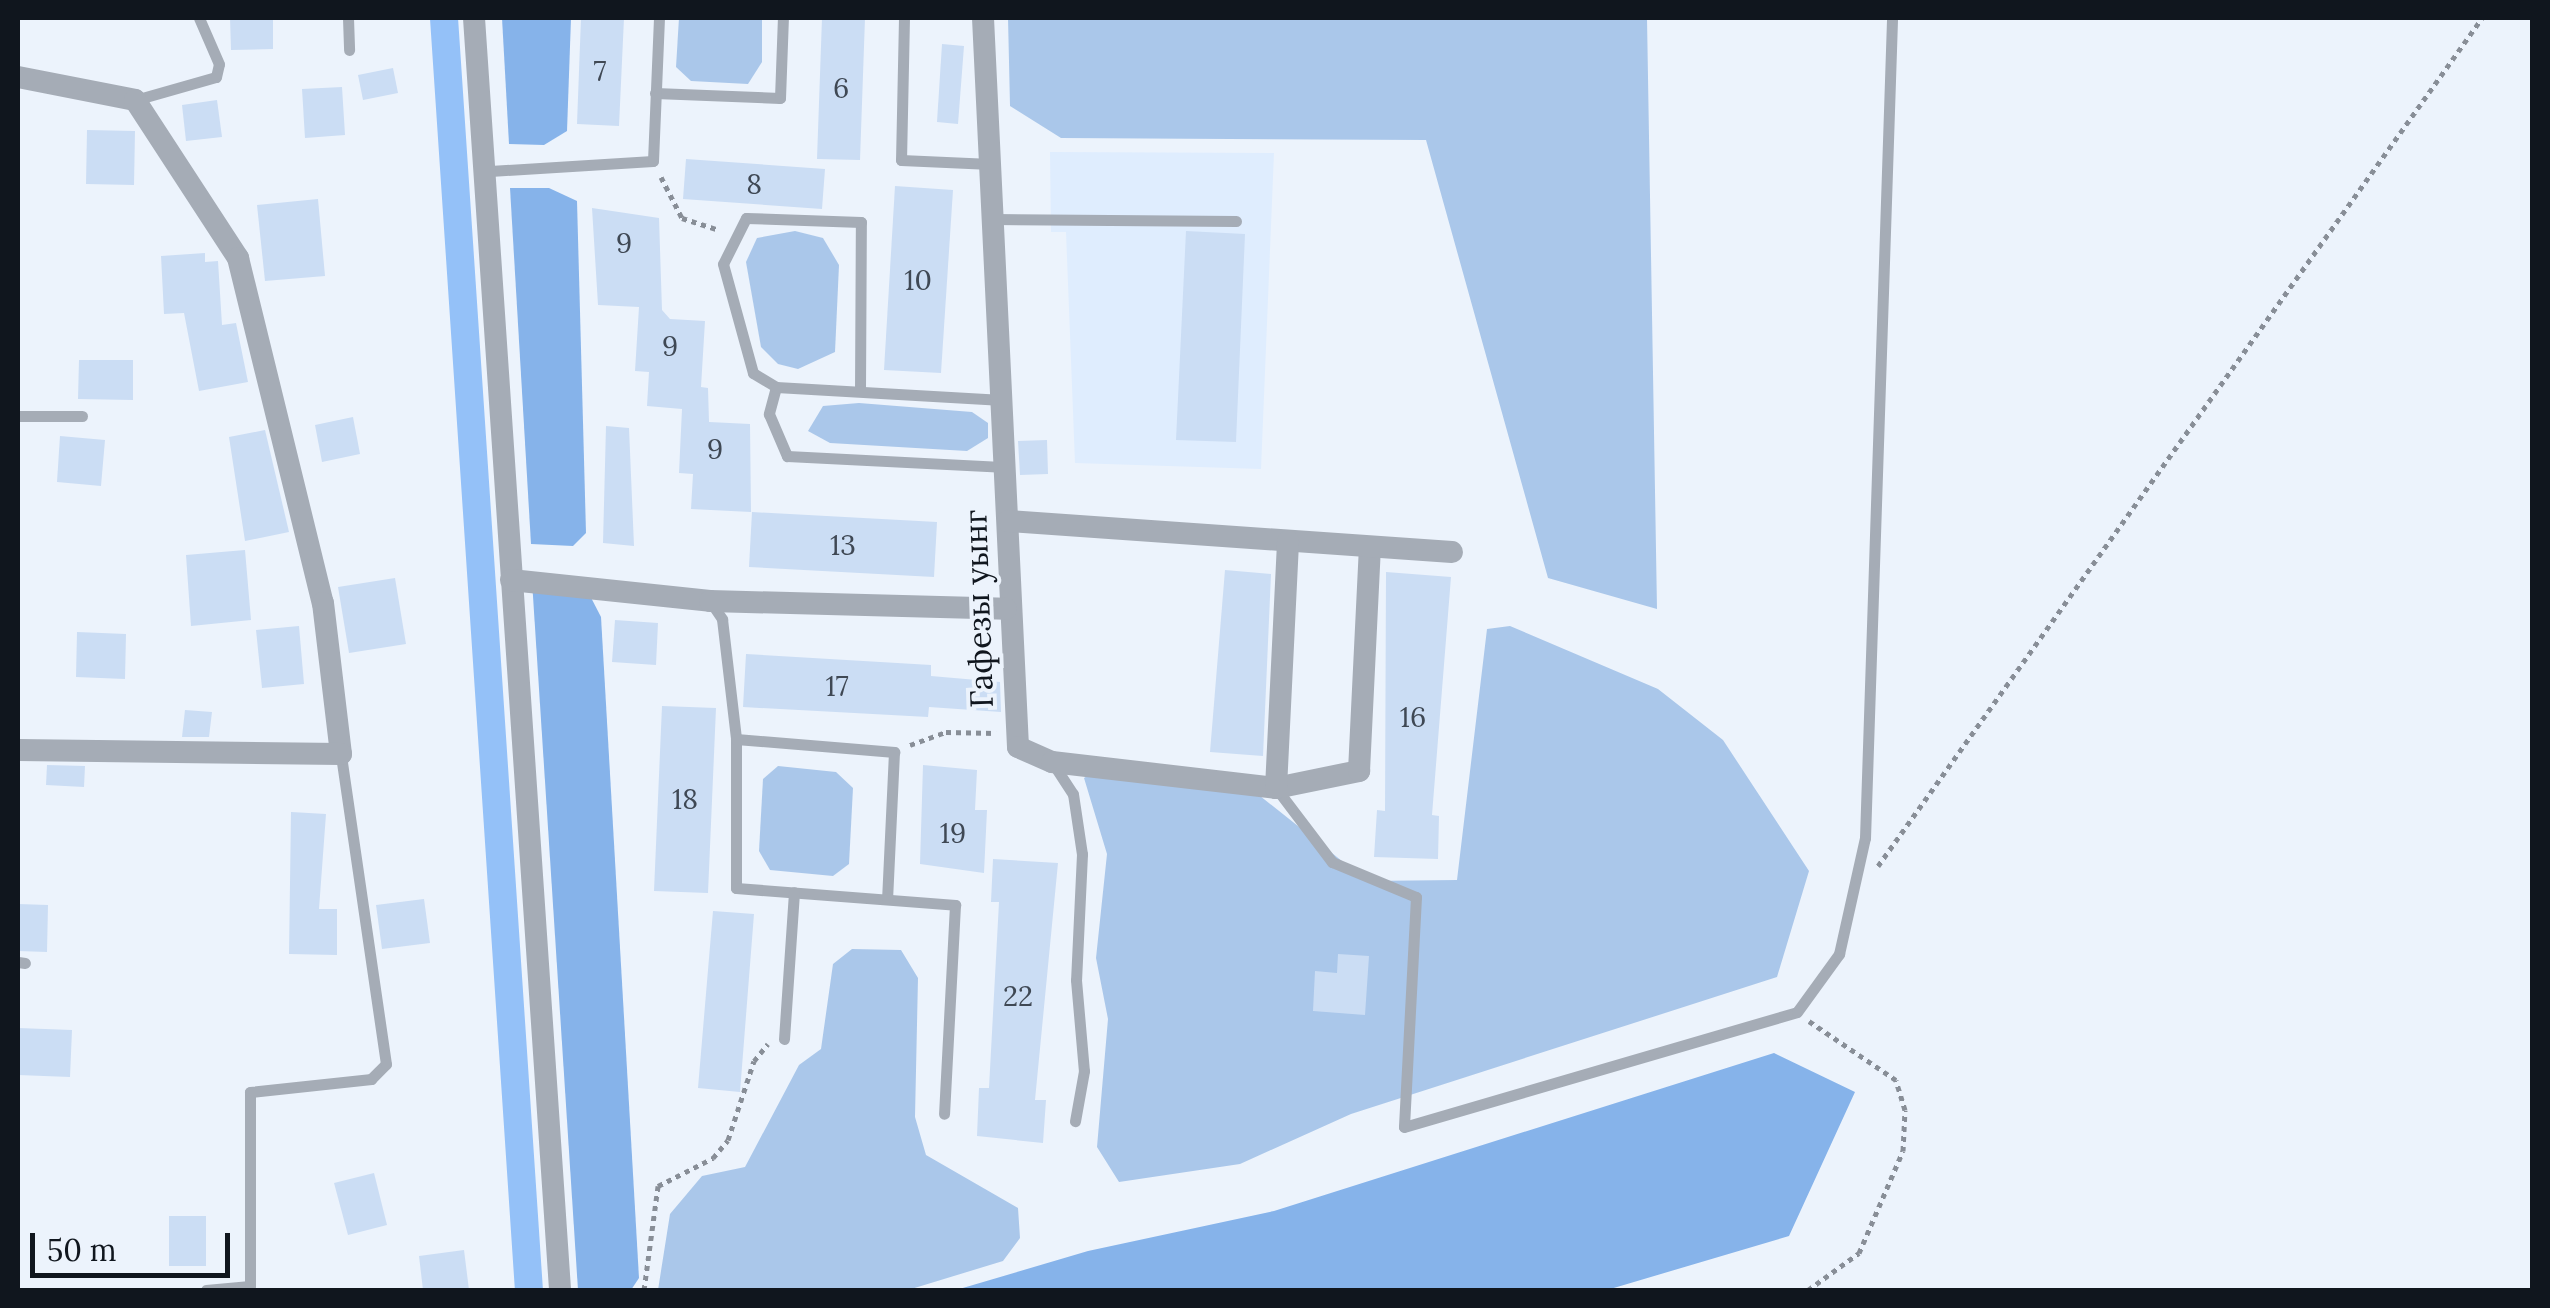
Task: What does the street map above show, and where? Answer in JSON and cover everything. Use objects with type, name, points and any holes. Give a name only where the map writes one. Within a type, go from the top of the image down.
[{"type":"street","points":[[474,18],[490,170],[511,580],[560,1290]]},
{"type":"street","name":"Гафезы уынг","points":[[984,18],[1007,400],[1006,608],[1018,747],[1052,762]]},
{"type":"street","points":[[18,78],[136,100],[238,258],[324,603],[341,754],[18,750]]},
{"type":"street","points":[[1008,520],[1452,552]]},
{"type":"street","points":[[1276,788],[1288,541]]},
{"type":"street","points":[[1052,762],[1276,788],[1359,771],[1370,546]]},
{"type":"street","points":[[511,580],[710,601],[1006,608]]},
{"type":"lane","points":[[136,100],[216,77],[219,64],[198,18]]},
{"type":"lane","points":[[348,18],[349,50]]},
{"type":"lane","points":[[490,170],[653,161],[659,18]]},
{"type":"lane","points":[[655,93],[780,98],[783,18]]},
{"type":"lane","points":[[904,18],[901,160],[990,164]]},
{"type":"lane","points":[[1276,788],[1332,862],[1416,896],[1404,1127],[1797,1012],[1840,954],[1865,838],[1892,18]]},
{"type":"lane","points":[[860,392],[860,222],[746,218],[723,264],[739,343],[753,373],[776,387],[860,392],[1007,400]]},
{"type":"lane","points":[[994,219],[1236,221]]},
{"type":"lane","points":[[776,387],[769,414],[787,456],[1007,467]]},
{"type":"lane","points":[[18,416],[82,416]]},
{"type":"lane","points":[[710,601],[722,619],[736,739],[736,888],[955,904],[944,1114]]},
{"type":"lane","points":[[736,739],[894,752],[887,899]]},
{"type":"lane","points":[[206,1290],[250,1286],[250,1092],[372,1079],[386,1064],[341,754]]},
{"type":"lane","points":[[1052,762],[1072,794],[1082,854],[1076,980],[1084,1071],[1075,1121]]},
{"type":"lane","points":[[784,1039],[794,892]]},
{"type":"path","points":[[1851,901],[1946,780],[2482,18]]},
{"type":"path","points":[[653,161],[682,218],[734,236]]},
{"type":"path","points":[[894,752],[946,732],[990,736],[1016,722]]},
{"type":"path","points":[[1797,1012],[1896,1080],[1906,1110],[1902,1151],[1860,1253],[1808,1290]]},
{"type":"path","points":[[644,1290],[658,1186],[714,1158],[741,1109],[754,1060],[784,1039]]},
{"type":"shaded area","points":[[502,18],[571,18],[567,131],[544,145],[509,144]]},
{"type":"shaded area","points":[[679,18],[762,18],[762,62],[748,84],[691,81],[676,67]]},
{"type":"shaded area","points":[[1008,18],[1647,18],[1657,609],[1548,578],[1426,140],[1061,138],[1010,106]]},
{"type":"shaded area","points":[[1050,152],[1274,153],[1261,469],[1075,463],[1066,232],[1051,232]]},
{"type":"shaded area","points":[[510,188],[549,188],[577,201],[586,533],[573,546],[531,544]]},
{"type":"shaded area","points":[[795,231],[823,238],[839,265],[835,352],[798,369],[778,364],[761,347],[746,262],[757,238]]},
{"type":"shaded area","points":[[859,403],[972,412],[988,423],[988,438],[967,451],[830,443],[808,431],[823,406]]},
{"type":"shaded area","points":[[532,581],[584,584],[601,617],[639,1278],[631,1290],[578,1290]]},
{"type":"shaded area","points":[[1510,626],[1658,689],[1723,740],[1809,871],[1777,977],[1351,1114],[1240,1164],[1119,1182],[1097,1147],[1108,1019],[1096,958],[1107,854],[1084,778],[1102,767],[1240,780],[1367,881],[1457,880],[1487,629]]},
{"type":"shaded area","points":[[778,766],[836,772],[853,788],[849,864],[833,876],[770,870],[759,851],[763,779]]},
{"type":"shaded area","points":[[852,949],[901,950],[918,978],[915,1117],[926,1155],[1018,1208],[1020,1238],[1003,1261],[908,1290],[658,1290],[670,1214],[702,1176],[745,1167],[799,1065],[821,1049],[833,964]]},
{"type":"shaded area","points":[[1774,1053],[1855,1092],[1789,1236],[1607,1290],[956,1290],[1088,1251],[1274,1211]]},
{"type":"building","points":[[230,18],[273,18],[273,49],[231,50]]},
{"type":"building","points":[[581,18],[624,18],[619,126],[577,124]]},
{"type":"building","points":[[822,18],[865,18],[860,160],[817,159]]},
{"type":"building","points":[[942,44],[964,46],[958,124],[937,122]]},
{"type":"building","points":[[393,68],[398,93],[363,100],[358,75]]},
{"type":"building","points":[[342,87],[345,135],[305,138],[302,89]]},
{"type":"building","points":[[217,100],[222,137],[186,141],[182,105]]},
{"type":"building","points":[[87,130],[135,131],[134,185],[86,184]]},
{"type":"building","points":[[686,159],[825,169],[822,209],[683,199]]},
{"type":"building","points":[[895,186],[953,190],[941,373],[884,370]]},
{"type":"building","points":[[318,199],[325,276],[265,281],[257,205]]},
{"type":"building","points":[[592,208],[659,218],[662,310],[670,319],[705,321],[701,387],[708,388],[709,422],[750,424],[751,512],[691,509],[693,474],[679,473],[682,409],[647,406],[649,372],[635,371],[639,307],[598,305]]},
{"type":"building","points":[[1186,231],[1245,234],[1236,442],[1176,440]]},
{"type":"building","points":[[205,253],[205,262],[218,261],[222,325],[236,323],[248,382],[199,391],[184,313],[164,314],[161,256]]},
{"type":"building","points":[[79,360],[133,360],[133,400],[78,399]]},
{"type":"building","points":[[353,417],[360,454],[322,462],[315,425]]},
{"type":"building","points":[[606,426],[629,428],[634,546],[603,543]]},
{"type":"building","points":[[265,430],[289,532],[245,541],[229,437]]},
{"type":"building","points":[[60,436],[105,440],[101,486],[57,482]]},
{"type":"building","points":[[1047,440],[1048,474],[1020,475],[1018,441]]},
{"type":"building","points":[[752,512],[937,522],[934,577],[749,567]]},
{"type":"building","points":[[245,550],[251,620],[191,626],[186,555]]},
{"type":"building","points":[[1225,570],[1271,574],[1263,756],[1210,752]]},
{"type":"building","points":[[1386,572],[1451,577],[1432,815],[1439,816],[1438,859],[1374,857],[1377,810],[1385,811]]},
{"type":"building","points":[[395,578],[406,644],[349,653],[338,587]]},
{"type":"building","points":[[615,620],[658,623],[656,665],[612,662]]},
{"type":"building","points":[[299,626],[304,684],[262,688],[256,630]]},
{"type":"building","points":[[77,632],[126,634],[125,679],[76,677]]},
{"type":"building","points":[[746,654],[931,665],[931,676],[1000,682],[1001,712],[929,707],[928,717],[743,707]]},
{"type":"building","points":[[662,706],[716,708],[708,893],[654,891]]},
{"type":"building","points":[[185,710],[212,712],[209,737],[182,737]]},
{"type":"building","points":[[47,765],[85,766],[84,787],[46,785]]},
{"type":"building","points":[[923,765],[977,770],[975,810],[987,810],[984,873],[920,864]]},
{"type":"building","points":[[291,812],[326,814],[319,909],[337,909],[337,955],[289,954]]},
{"type":"building","points":[[993,859],[1058,863],[1035,1100],[1046,1100],[1043,1143],[977,1136],[979,1088],[989,1088],[999,902],[991,902]]},
{"type":"building","points":[[424,899],[430,943],[382,949],[376,905]]},
{"type":"building","points":[[18,904],[48,905],[47,952],[18,951]]},
{"type":"building","points":[[713,911],[754,914],[740,1092],[698,1088]]},
{"type":"building","points":[[1338,954],[1369,956],[1365,1015],[1313,1011],[1315,971],[1337,973]]},
{"type":"building","points":[[18,1028],[72,1030],[70,1077],[18,1075]]},
{"type":"building","points":[[374,1173],[387,1225],[348,1235],[334,1183]]},
{"type":"building","points":[[169,1216],[206,1216],[206,1266],[169,1266]]},
{"type":"building","points":[[464,1250],[469,1290],[423,1290],[419,1256]]},
{"type":"waterway","points":[[444,18],[529,1290]]}]
